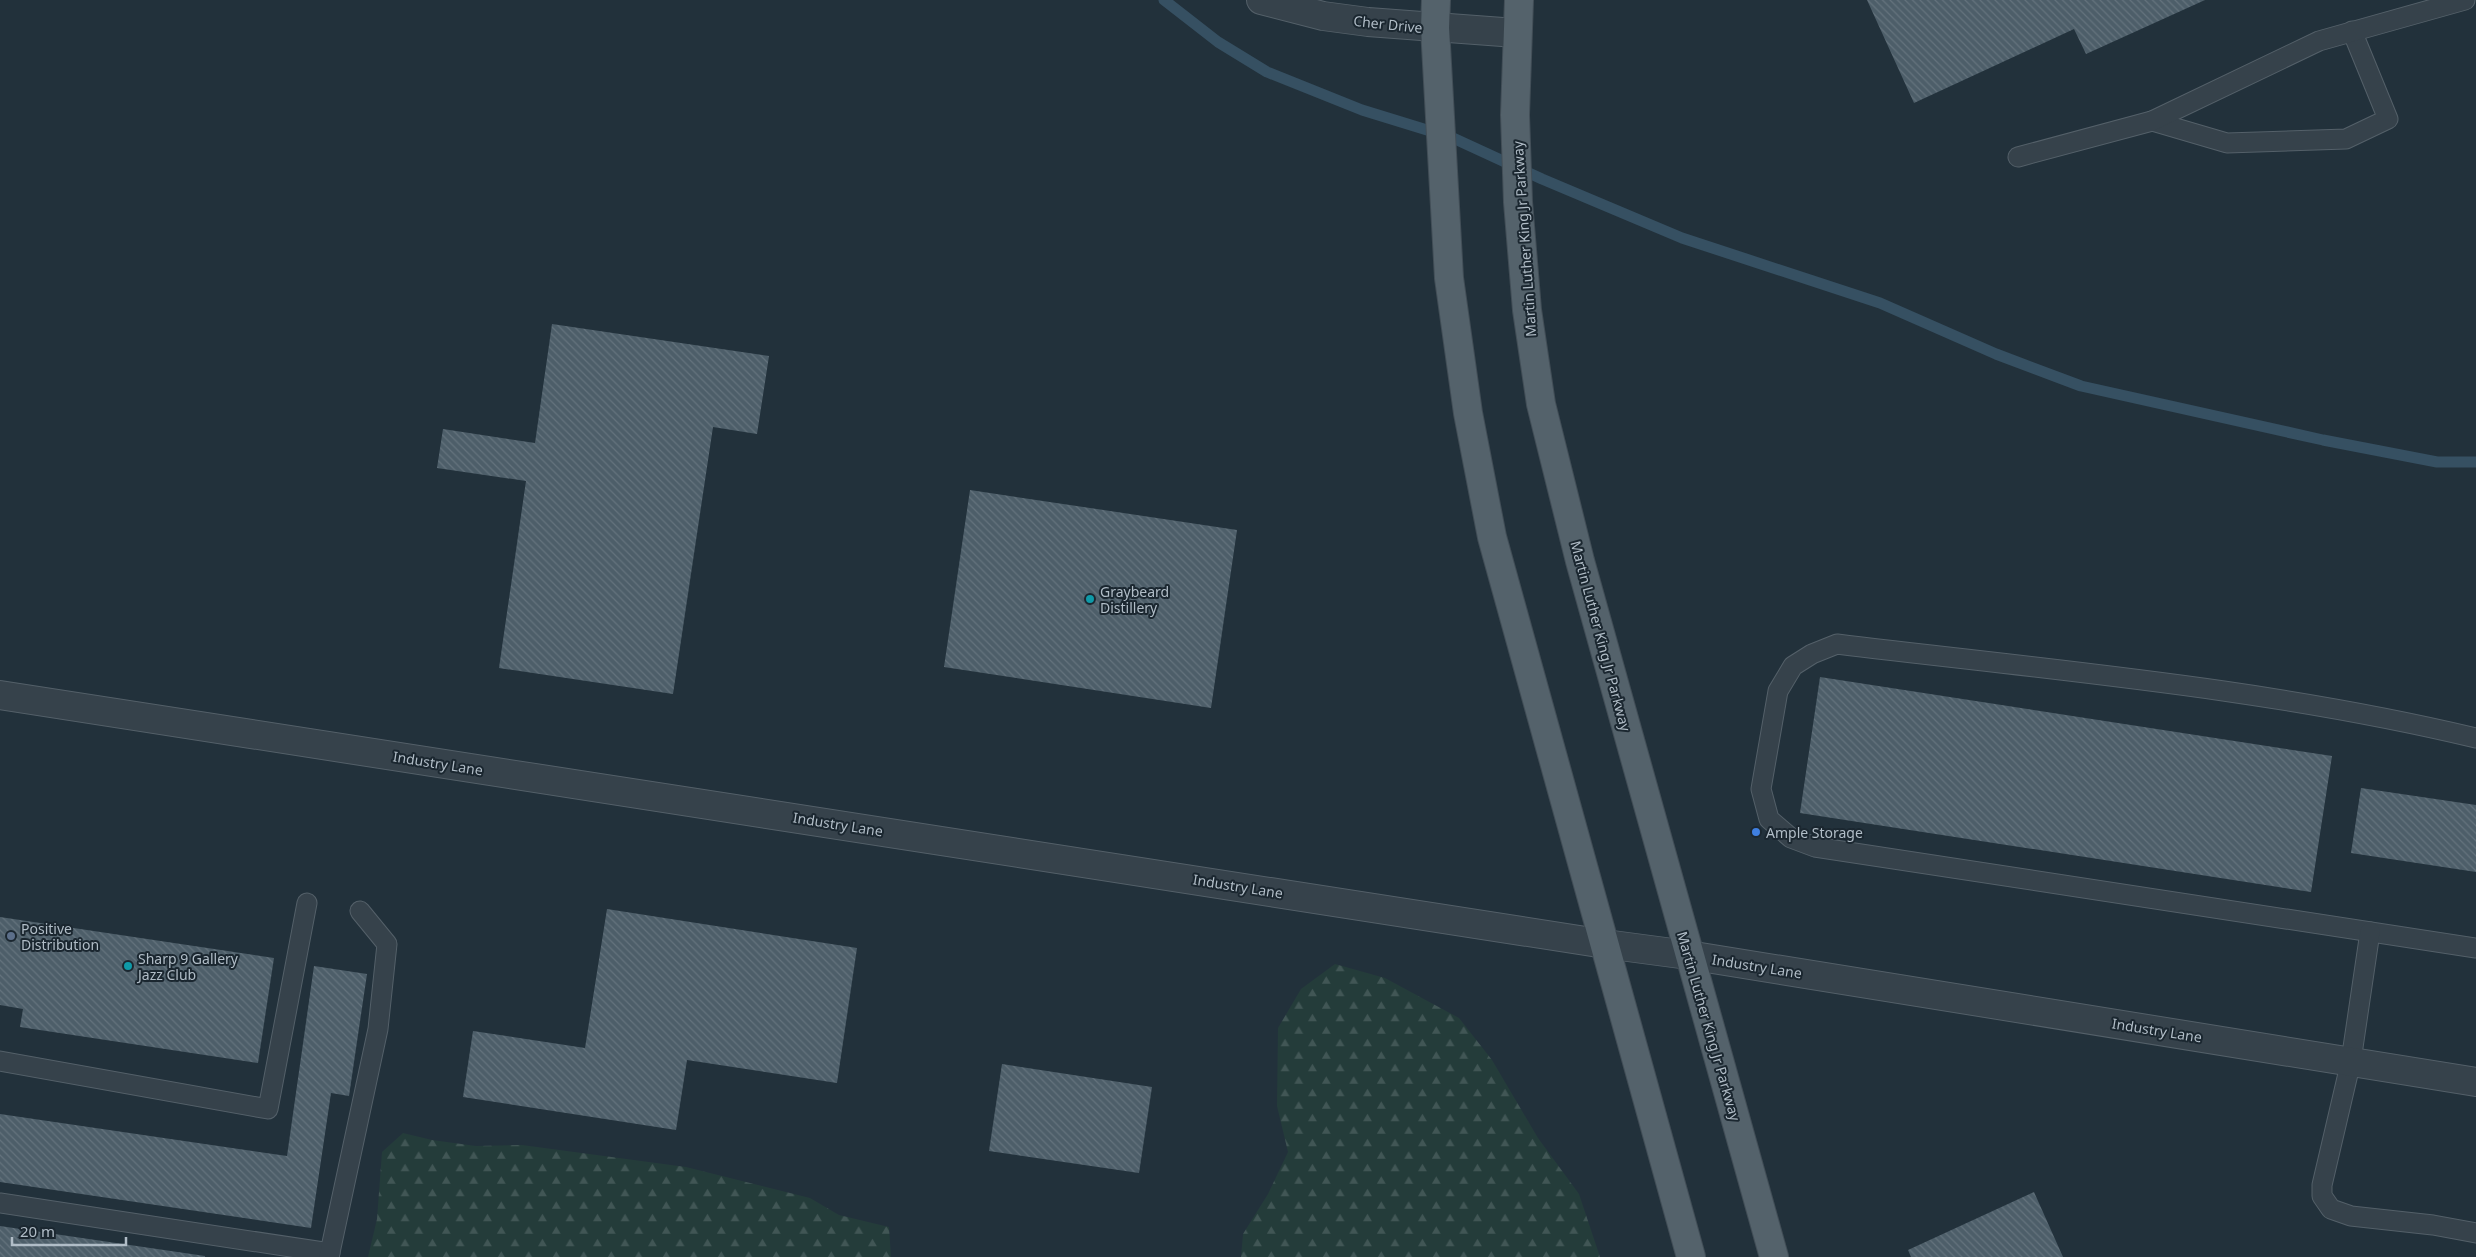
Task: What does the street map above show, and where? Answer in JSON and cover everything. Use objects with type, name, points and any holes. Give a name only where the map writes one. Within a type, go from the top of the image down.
[{"type":"main road","points":[[1436,0],[1435,28],[1449,278],[1468,413],[1492,537],[1691,1257]]},
{"type":"main road","name":"Martin Luther King Jr Parkway","points":[[1518,0],[1515,115],[1518,202],[1527,310],[1541,404],[1580,561],[1688,955],[1774,1257]]},
{"type":"street","name":"Cher Drive","points":[[1261,0],[1324,16],[1435,28],[1516,33]]},
{"type":"street","name":"Industry Lane","points":[[0,695],[1605,944],[1688,955],[2476,1082]]},
{"type":"lane","points":[[2018,157],[2152,121],[2319,41],[2465,0]]},
{"type":"lane","points":[[2152,121],[2227,143],[2346,139],[2388,119],[2352,31]]},
{"type":"lane","points":[[2476,738],[2406,721],[2219,690],[1837,644],[1812,654],[1793,666],[1778,692],[1761,789],[1769,819],[1791,838],[1815,847],[2476,948]]},
{"type":"lane","points":[[0,1061],[268,1109],[307,903]]},
{"type":"lane","points":[[0,1203],[330,1255],[378,1029],[388,944],[360,911]]},
{"type":"lane","points":[[2370,932],[2351,1061],[2322,1185],[2322,1196],[2331,1209],[2350,1216],[2433,1225],[2476,1233]]},
{"type":"green space","points":[[1335,964],[1385,978],[1459,1018],[1492,1060],[1538,1138],[1579,1194],[1600,1257],[1241,1257],[1243,1234],[1268,1194],[1288,1152],[1277,1106],[1278,1028],[1301,989]]},
{"type":"green space","points":[[403,1133],[432,1140],[476,1146],[522,1145],[686,1167],[810,1198],[839,1215],[889,1227],[891,1257],[368,1257],[377,1219],[382,1152]]},
{"type":"building","points":[[1867,0],[2205,0],[2086,54],[2074,29],[1914,103]]},
{"type":"building","points":[[552,324],[769,356],[757,434],[713,427],[673,694],[499,668],[526,481],[437,468],[443,429],[535,443]]},
{"type":"building","name":"Graybeard Distillery","points":[[970,490],[1237,530],[1211,708],[944,667]]},
{"type":"building","points":[[1820,677],[2332,756],[2311,892],[1800,813]]},
{"type":"building","points":[[2361,788],[2476,805],[2476,872],[2351,853]]},
{"type":"building","points":[[607,909],[857,948],[837,1083],[687,1060],[676,1130],[463,1097],[473,1031],[585,1048]]},
{"type":"building","points":[[0,917],[274,958],[258,1063],[20,1027],[23,1009],[0,1005]]},
{"type":"building","points":[[314,966],[367,974],[349,1096],[331,1093],[311,1228],[0,1182],[0,1114],[287,1156]]},
{"type":"building","points":[[1002,1064],[1152,1087],[1139,1173],[989,1151]]},
{"type":"building","points":[[2034,1192],[2063,1257],[1911,1257],[1908,1250]]},
{"type":"building","points":[[0,1226],[205,1256],[205,1257],[0,1257]]},
{"type":"waterway","points":[[1164,0],[1218,42],[1267,72],[1362,110],[1453,138],[1542,179],[1682,238],[1880,303],[1996,354],[2081,386],[2323,440],[2437,462],[2476,462]]},
{"type":"place","name":"Graybeard Distillery","points":[[1090,599]]},
{"type":"place","name":"Ample Storage","points":[[1756,832]]},
{"type":"place","name":"Positive Distribution","points":[[11,936]]},
{"type":"place","name":"Sharp 9 Gallery Jazz Club","points":[[128,966]]}]
